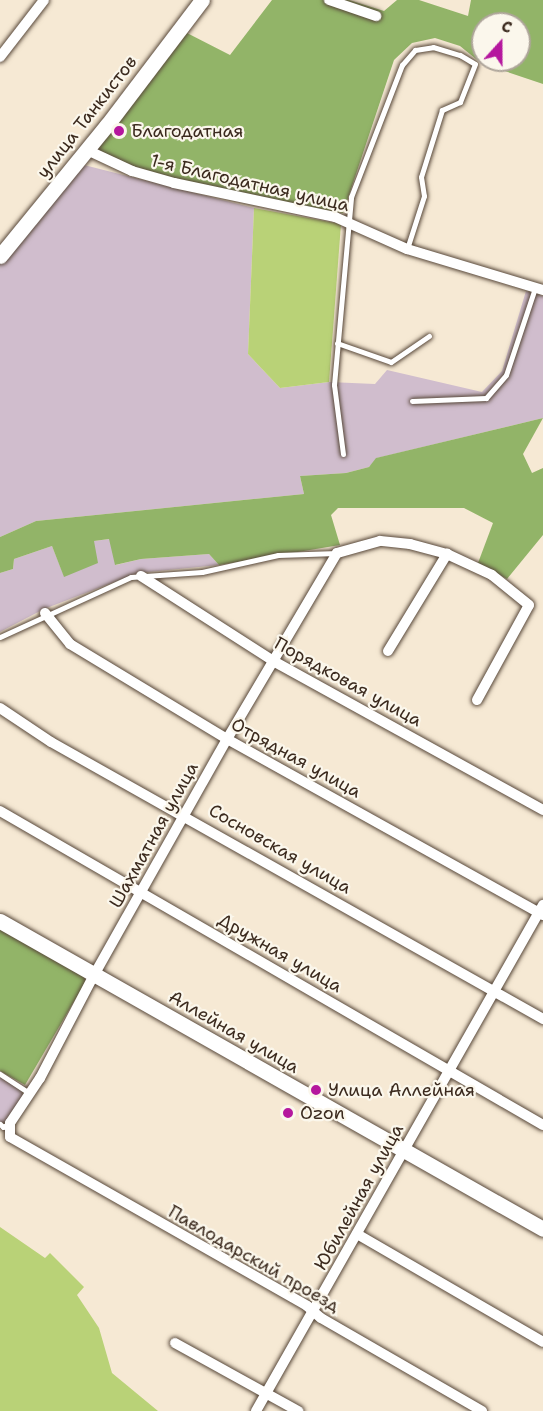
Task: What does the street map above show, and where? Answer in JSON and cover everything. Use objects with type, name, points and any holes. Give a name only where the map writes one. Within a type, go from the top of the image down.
[{"type":"street","points":[[0,57],[44,0]]},
{"type":"street","name":"улица Танкистов","points":[[0,256],[87,150],[202,0]]},
{"type":"street","points":[[329,0],[376,16]]},
{"type":"street","name":"1-я Благодатная улица","points":[[87,150],[132,171],[163,180],[350,222],[407,249],[539,289]]},
{"type":"street","points":[[338,553],[380,541],[410,544],[447,555],[492,575],[530,605],[477,700]]},
{"type":"street","name":"Шахматная улица","points":[[5,1128],[40,1078],[95,973],[227,739],[338,553]]},
{"type":"street","points":[[388,651],[447,555]]},
{"type":"street","name":"Порядковая улица","points":[[141,576],[275,662],[543,810]]},
{"type":"street","name":"Отрядная улица","points":[[45,613],[70,644],[227,739],[542,911]]},
{"type":"street","name":"Сосновская улица","points":[[0,708],[51,742],[186,815],[543,1019]]},
{"type":"street","name":"Дружная улица","points":[[0,811],[543,1125]]},
{"type":"street","name":"Юбилейная улица","points":[[256,1411],[542,911]]},
{"type":"street","name":"Аллейная улица","points":[[0,921],[543,1229]]},
{"type":"street","name":"Павлодарский проезд","points":[[5,1128],[482,1411]]},
{"type":"street","points":[[357,1234],[543,1342]]},
{"type":"street","points":[[175,1343],[298,1411]]},
{"type":"lane","points":[[343,454],[334,384],[351,197],[402,65],[415,50],[424,49],[460,55],[475,64],[460,102],[442,110],[421,177],[424,196],[407,249]]},
{"type":"lane","points":[[412,401],[486,398],[506,375],[539,289]]},
{"type":"lane","points":[[337,343],[391,362],[429,336]]},
{"type":"lane","points":[[0,637],[45,613],[141,576],[202,572],[278,555],[338,553]]},
{"type":"lane","points":[[0,1074],[29,1093]]},
{"type":"shaded area","points":[[84,165],[254,208],[248,354],[280,388],[329,382],[375,384],[387,370],[482,392],[502,371],[526,291],[543,296],[543,418],[377,458],[369,467],[346,473],[300,476],[304,494],[36,521],[0,537],[0,262]]},
{"type":"shaded area","points":[[110,539],[116,565],[141,559],[209,554],[219,565],[138,573],[44,609],[0,632],[0,573],[13,569],[14,559],[52,546],[64,576],[94,541]]},
{"type":"shaded area","points":[[0,1071],[19,1084],[23,1096],[0,1129]]},
{"type":"green space","points":[[272,0],[349,0],[384,11],[397,0],[419,0],[468,16],[471,0],[543,0],[543,84],[508,72],[531,72],[531,12],[471,12],[471,55],[460,46],[435,38],[412,43],[394,60],[343,213],[257,199],[137,169],[103,155],[98,148],[185,32],[230,55]]},
{"type":"green space","points":[[254,208],[341,224],[329,382],[280,388],[248,354]]},
{"type":"green space","points":[[543,418],[523,454],[532,473],[543,468],[543,535],[507,579],[478,563],[493,523],[464,508],[338,508],[331,515],[340,545],[219,565],[209,554],[141,559],[115,565],[109,539],[94,541],[98,563],[64,577],[52,546],[14,559],[13,569],[0,573],[0,537],[36,521],[304,494],[300,476],[346,473],[369,467],[376,458]]},
{"type":"green space","points":[[0,929],[83,975],[86,981],[25,1085],[0,1071]]},
{"type":"green space","points":[[0,1227],[45,1258],[50,1253],[84,1287],[77,1295],[99,1328],[112,1373],[158,1411],[0,1411]]},
{"type":"place","name":"Благодатная","points":[[119,131]]},
{"type":"place","name":"Улица Аллейная","points":[[316,1090]]},
{"type":"place","name":"Ozon","points":[[288,1113]]}]
